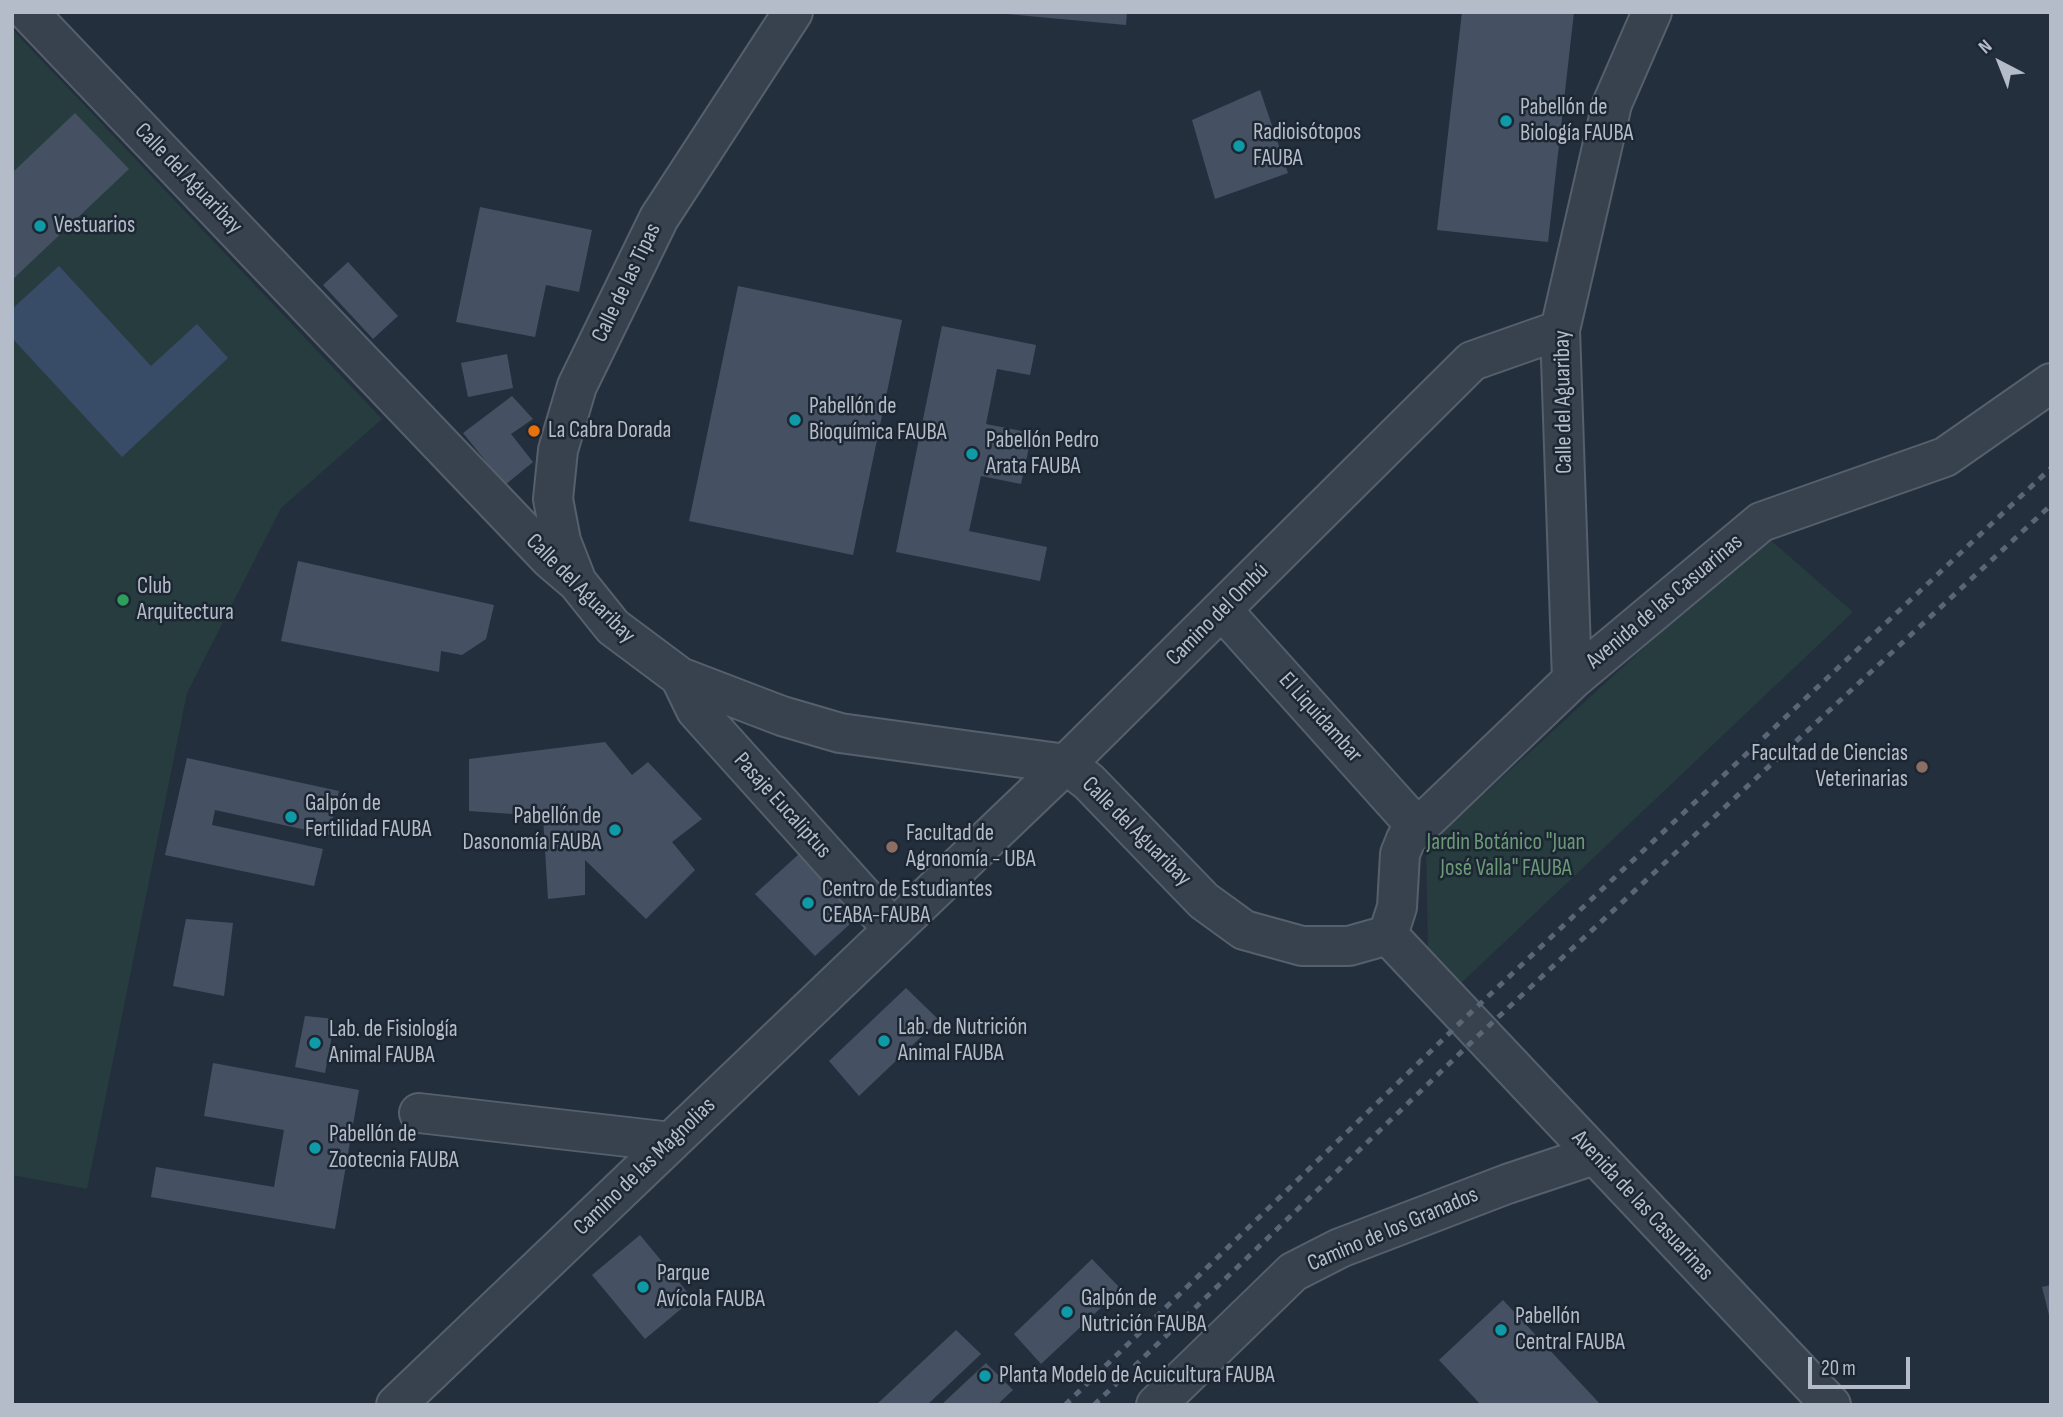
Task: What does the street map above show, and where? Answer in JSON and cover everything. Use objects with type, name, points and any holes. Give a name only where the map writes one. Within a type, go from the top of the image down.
[{"type":"lane","name":"Calle del Aguaribay","points":[[28,12],[550,559],[577,582],[613,626],[680,677],[782,716],[840,733],[1066,764],[1090,782],[1204,901],[1244,930],[1302,946],[1349,946],[1388,934]]},
{"type":"lane","name":"Calle de las Tipas","points":[[577,582],[561,541],[553,499],[558,450],[577,386],[659,218],[793,12]]},
{"type":"lane","name":"Calle del Aguaribay","points":[[1572,680],[1560,330],[1612,104],[1652,12]]},
{"type":"lane","name":"Camino del Ombú","points":[[893,929],[1223,611],[1472,361],[1560,330]]},
{"type":"lane","name":"Avenida de las Casuarinas","points":[[1810,1398],[1594,1155],[1388,934],[1397,907],[1401,854],[1416,826],[1572,680],[1761,522],[1945,457],[2051,383]]},
{"type":"lane","name":"El Liquidambar","points":[[1223,611],[1416,826]]},
{"type":"lane","name":"Pasaje Eucaliptus","points":[[680,677],[696,710],[893,929]]},
{"type":"lane","name":"Camino de las Magnolias","points":[[396,1405],[893,929]]},
{"type":"lane","points":[[419,1113],[671,1142]]},
{"type":"lane","name":"Camino de los Granados","points":[[1156,1405],[1293,1272],[1340,1248],[1507,1184],[1594,1155]]},
{"type":"green space","name":"Club Arquitectura","points":[[12,29],[382,419],[281,508],[187,693],[87,1189],[12,1175]]},
{"type":"green space","name":"Jardin Botánico \"Juan José Valla\" FAUBA","points":[[1766,536],[1853,612],[1456,988],[1428,953],[1426,847]]},
{"type":"water","points":[[59,266],[151,366],[197,324],[228,358],[122,457],[12,338],[12,309]]},
{"type":"building","points":[[985,12],[1127,12],[1126,25]]},
{"type":"building","name":"Pabellón de Biología FAUBA","points":[[1462,12],[1574,12],[1548,242],[1437,230]]},
{"type":"building","name":"Radioisótopos FAUBA","points":[[1260,90],[1288,173],[1215,199],[1192,120]]},
{"type":"building","name":"Vestuarios","points":[[75,113],[129,169],[12,280],[12,173]]},
{"type":"building","points":[[480,207],[592,230],[579,292],[546,285],[535,337],[456,322]]},
{"type":"building","points":[[348,262],[398,316],[373,339],[323,285]]},
{"type":"building","name":"Pabellón de Bioquímica FAUBA","points":[[738,286],[902,320],[853,555],[689,521]]},
{"type":"building","name":"Pabellón Pedro Arata FAUBA","points":[[942,326],[1036,345],[1030,375],[997,369],[986,424],[1032,433],[1021,484],[981,476],[969,531],[1047,547],[1040,581],[896,552]]},
{"type":"building","points":[[507,354],[513,388],[468,397],[461,363]]},
{"type":"building","points":[[512,396],[533,419],[511,434],[533,462],[505,485],[463,433]]},
{"type":"building","points":[[298,561],[494,605],[486,639],[462,655],[441,651],[439,672],[281,641]]},
{"type":"building","name":"Pabellón de Dasonomía FAUBA","points":[[605,742],[632,775],[648,762],[702,819],[672,842],[695,870],[646,919],[585,860],[585,895],[548,899],[543,816],[469,811],[469,759]]},
{"type":"building","name":"Galpón de Fertilidad FAUBA","points":[[187,758],[339,791],[329,835],[215,810],[212,825],[323,849],[314,886],[165,855]]},
{"type":"building","name":"Centro de Estudiantes CEABA-FAUBA","points":[[799,854],[862,913],[815,956],[755,894]]},
{"type":"building","points":[[186,919],[233,923],[224,996],[173,986]]},
{"type":"building","name":"Lab. de Nutrición Animal FAUBA","points":[[906,988],[939,1020],[859,1096],[829,1061]]},
{"type":"building","name":"Lab. de Fisiología Animal FAUBA","points":[[305,1016],[335,1019],[325,1073],[295,1067]]},
{"type":"building","name":"Pabellón de Zootecnia FAUBA","points":[[213,1063],[359,1090],[335,1229],[151,1197],[156,1167],[274,1187],[284,1130],[204,1116]]},
{"type":"building","name":"Parque Avícola FAUBA","points":[[640,1235],[693,1299],[645,1339],[592,1275]]},
{"type":"building","name":"Galpón de Nutrición FAUBA","points":[[1092,1259],[1121,1289],[1041,1364],[1014,1334]]},
{"type":"building","points":[[2051,1285],[2051,1319],[2050,1319],[2042,1287]]},
{"type":"building","name":"Pabellón Central FAUBA","points":[[1503,1300],[1601,1405],[1481,1405],[1439,1360]]},
{"type":"building","points":[[956,1330],[981,1354],[927,1405],[876,1405]]},
{"type":"building","name":"Planta Modelo de Acuicultura FAUBA","points":[[986,1363],[1013,1390],[997,1405],[941,1405]]},
{"type":"railway","points":[[1065,1405],[1465,1018],[2051,468]]},
{"type":"railway","points":[[1094,1405],[1480,1034],[2051,505]]},
{"type":"place","name":"Pabellón de Biología FAUBA","points":[[1506,121]]},
{"type":"place","name":"Radioisótopos FAUBA","points":[[1239,146]]},
{"type":"place","name":"Vestuarios","points":[[40,226]]},
{"type":"place","name":"Pabellón de Bioquímica FAUBA","points":[[795,420]]},
{"type":"place","name":"La Cabra Dorada","points":[[534,431]]},
{"type":"place","name":"Pabellón Pedro Arata FAUBA","points":[[972,454]]},
{"type":"place","name":"Club Arquitectura","points":[[123,600]]},
{"type":"place","name":"Facultad de Ciencias Veterinarias","points":[[1922,767]]},
{"type":"place","name":"Galpón de Fertilidad FAUBA","points":[[291,817]]},
{"type":"place","name":"Pabellón de Dasonomía FAUBA","points":[[615,830]]},
{"type":"place","name":"Facultad de Agronomía - UBA","points":[[892,847]]},
{"type":"place","name":"Centro de Estudiantes CEABA-FAUBA","points":[[808,903]]},
{"type":"place","name":"Lab. de Nutrición Animal FAUBA","points":[[884,1041]]},
{"type":"place","name":"Lab. de Fisiología Animal FAUBA","points":[[315,1043]]},
{"type":"place","name":"Pabellón de Zootecnia FAUBA","points":[[315,1148]]},
{"type":"place","name":"Parque Avícola FAUBA","points":[[643,1287]]},
{"type":"place","name":"Galpón de Nutrición FAUBA","points":[[1067,1312]]},
{"type":"place","name":"Pabellón Central FAUBA","points":[[1501,1330]]},
{"type":"place","name":"Planta Modelo de Acuicultura FAUBA","points":[[985,1376]]}]
